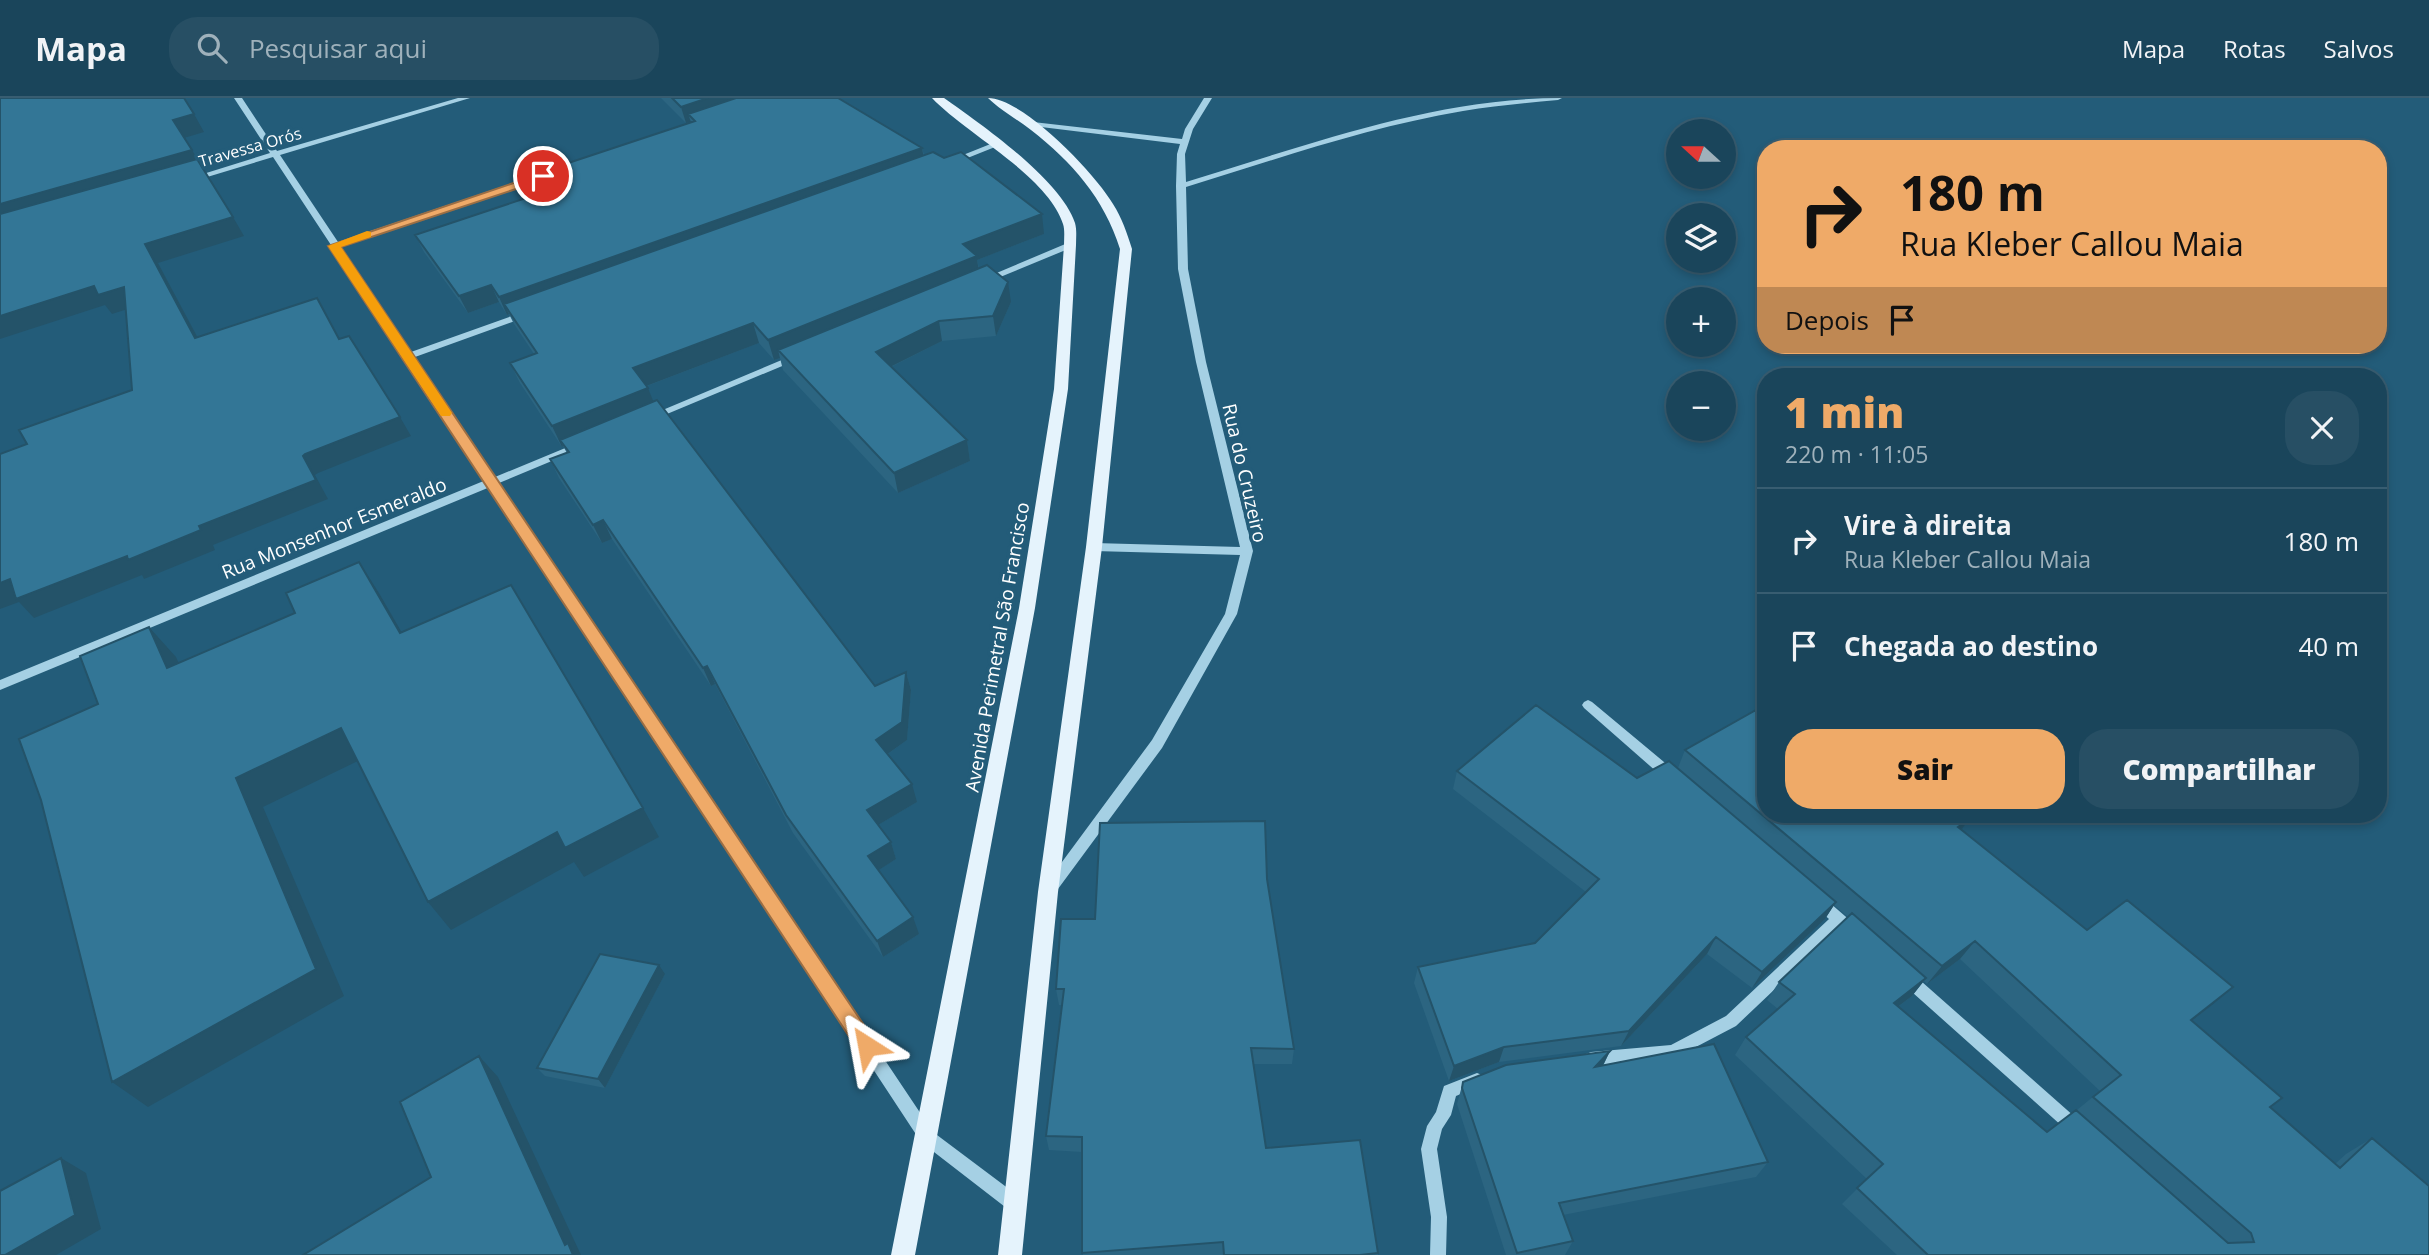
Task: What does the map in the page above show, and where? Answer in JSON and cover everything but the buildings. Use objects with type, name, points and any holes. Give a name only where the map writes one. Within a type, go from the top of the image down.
[{"type":"main road","name":"Avenida Perimetral São Francisco","points":[[903,1255],[1027,608],[1061,389],[1070,246],[1069,223],[1058,202],[1042,183],[937,98]]},
{"type":"main road","points":[[993,98],[1033,124],[1101,190],[1122,227],[1126,249],[1094,547],[1048,892],[1010,1255]]},
{"type":"street","points":[[238,98],[927,1137],[1016,1205]]},
{"type":"street","name":"Travessa Orós","points":[[183,181],[466,98]]},
{"type":"street","name":"Rua do Cruzeiro","points":[[1048,892],[1157,744],[1231,614],[1247,551],[1201,362],[1183,269],[1181,154],[1189,129],[1208,98]]},
{"type":"street","points":[[1180,186],[1386,124],[1436,112],[1558,98]]},
{"type":"street","points":[[1033,124],[1185,142]]},
{"type":"street","points":[[944,164],[996,145]]},
{"type":"street","points":[[334,246],[556,172]]},
{"type":"street","points":[[980,282],[1070,246]]},
{"type":"street","points":[[408,356],[539,309]]},
{"type":"street","points":[[645,419],[813,351]]},
{"type":"street","name":"Rua Monsenhor Esmeraldo","points":[[0,685],[594,440]]},
{"type":"street","points":[[1094,547],[1247,551]]},
{"type":"street","points":[[1588,705],[1682,785]]},
{"type":"street","points":[[1807,892],[1870,946]]},
{"type":"street","points":[[1580,1061],[1673,1052],[1731,1021],[1839,919]]},
{"type":"street","points":[[1900,973],[2086,1137]]},
{"type":"street","points":[[1438,1255],[1439,1217],[1429,1149],[1435,1126],[1444,1115],[1449,1091],[1486,1077]]},
{"type":"slow traffic","points":[[367,235],[334,246],[446,413]]},
{"type":"route","points":[[543,176],[334,246],[867,1046]]}]
